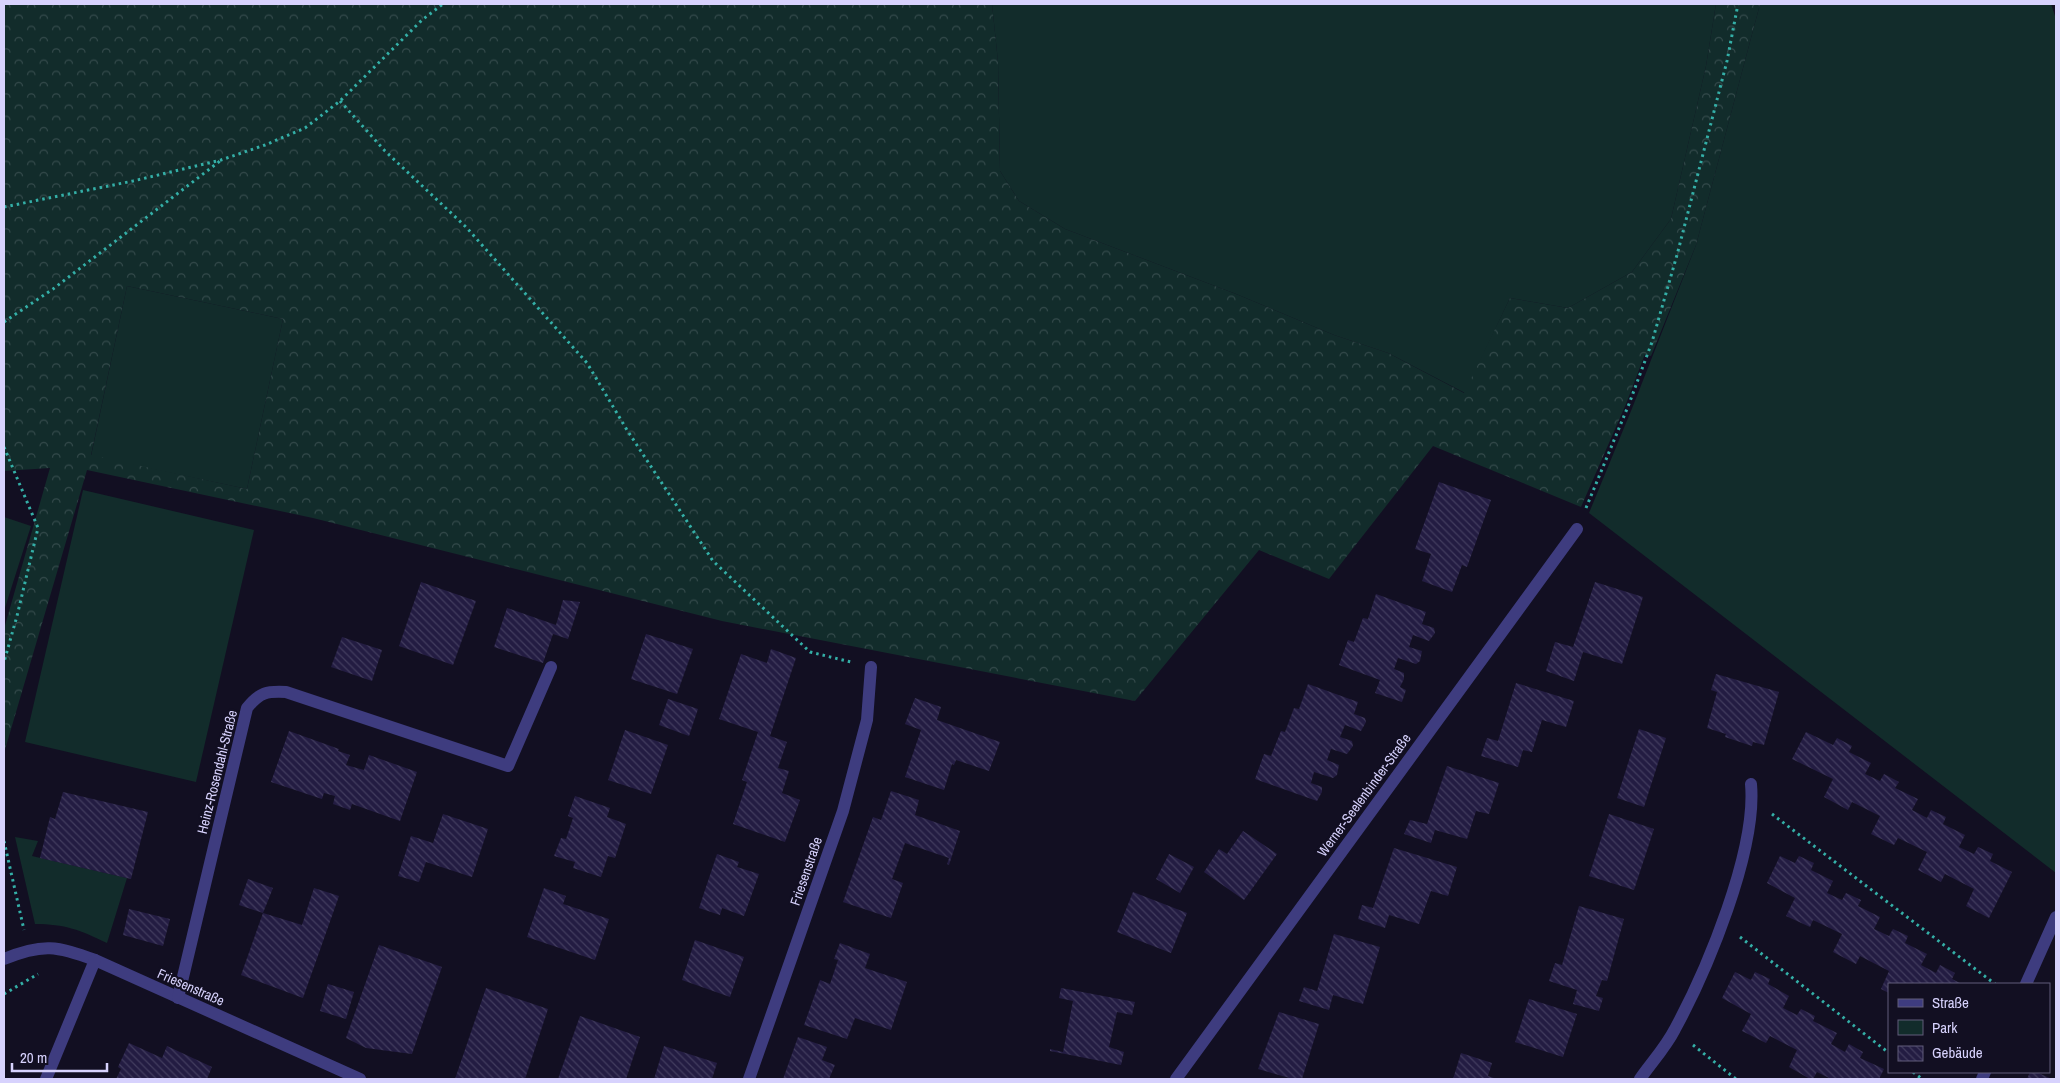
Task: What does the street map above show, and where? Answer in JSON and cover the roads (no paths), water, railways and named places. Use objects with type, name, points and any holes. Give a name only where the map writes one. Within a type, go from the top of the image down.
[{"type":"street","name":"Werner-Seelenbinder-Straße","points":[[1176,1079],[1577,529]]},
{"type":"street","name":"Heinz-Rosendahl-Straße","points":[[178,998],[247,708],[256,697],[270,691],[286,692],[508,766],[551,667]]},
{"type":"street","name":"Friesenstraße","points":[[749,1079],[843,811],[867,720],[871,667]]},
{"type":"street","points":[[1640,1079],[1674,1031],[1700,977],[1722,922],[1745,850],[1752,798],[1751,784]]},
{"type":"street","points":[[2026,983],[2056,917]]},
{"type":"street","name":"Friesenstraße","points":[[4,959],[28,950],[63,948],[95,960],[178,998],[342,1076],[360,1079]]},
{"type":"street","points":[[46,1079],[95,960]]}]
